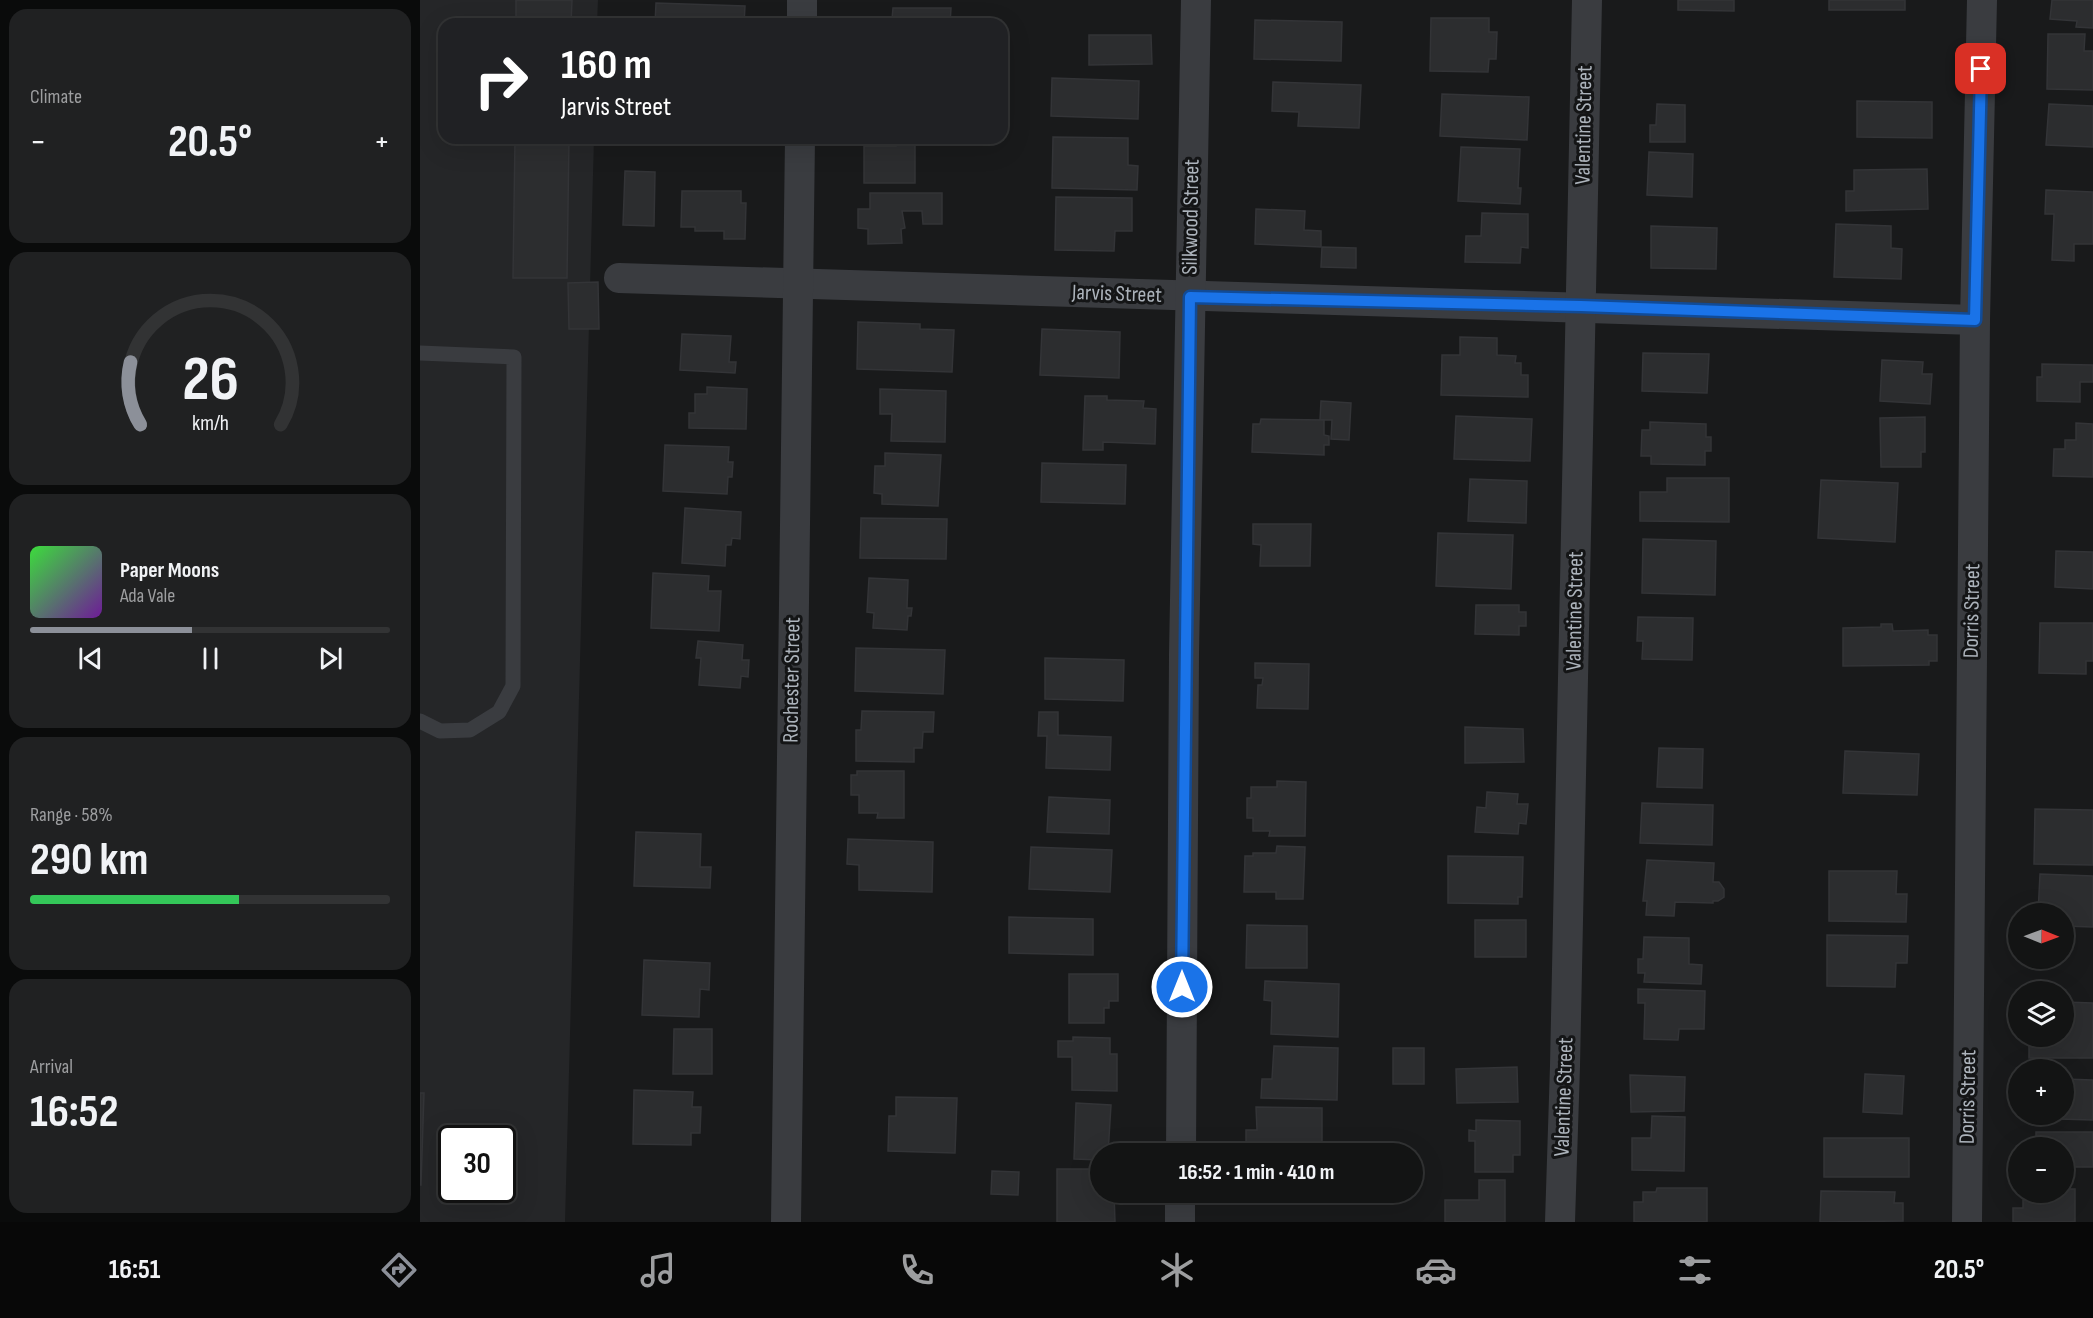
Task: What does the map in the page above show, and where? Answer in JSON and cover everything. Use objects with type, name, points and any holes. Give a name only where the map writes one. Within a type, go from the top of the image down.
[{"type":"street","points":[[802,0],[802,18]]},
{"type":"street","name":"Silkwood Street","points":[[1181,1143],[1184,679],[1196,0]]},
{"type":"street","name":"Valentine Street","points":[[1560,1222],[1587,0]]},
{"type":"street","name":"Dorris Street","points":[[1967,1222],[1975,320],[1982,0]]},
{"type":"street","name":"Rochester Street","points":[[786,1222],[800,144]]},
{"type":"street","name":"Jarvis Street","points":[[619,278],[1975,320]]},
{"type":"street","points":[[1180,1203],[1180,1222]]},
{"type":"lane","points":[[420,353],[514,357],[513,686],[499,712],[470,730],[441,731],[420,721]]},
{"type":"shaded area","points":[[420,0],[598,0],[597,18],[438,18],[438,144],[594,144],[565,1222],[420,1222]]},
{"type":"building","points":[[516,0],[572,0],[571,18],[516,18]]},
{"type":"building","points":[[1678,0],[1734,0],[1734,11],[1678,10]]},
{"type":"building","points":[[1829,0],[1905,0],[1905,10],[1829,10]]},
{"type":"building","points":[[2052,0],[2093,0],[2093,28],[2076,27],[2077,21],[2050,19]]},
{"type":"building","points":[[656,3],[745,6],[744,18],[655,18]]},
{"type":"building","points":[[893,8],[951,8],[950,18],[892,18]]},
{"type":"building","points":[[1431,18],[1489,18],[1489,32],[1497,32],[1496,59],[1489,59],[1488,72],[1430,71]]},
{"type":"building","points":[[1255,20],[1342,22],[1341,61],[1254,59]]},
{"type":"building","points":[[2048,34],[2085,34],[2084,51],[2093,51],[2093,90],[2047,89]]},
{"type":"building","points":[[1089,35],[1151,35],[1152,64],[1089,65]]},
{"type":"building","points":[[1052,78],[1139,81],[1138,119],[1051,116]]},
{"type":"building","points":[[1273,82],[1361,85],[1359,128],[1298,126],[1299,112],[1272,111]]},
{"type":"building","points":[[1442,94],[1529,97],[1527,140],[1440,136]]},
{"type":"building","points":[[1857,101],[1932,102],[1932,138],[1857,137]]},
{"type":"building","points":[[1657,104],[1685,105],[1685,142],[1650,142],[1650,125],[1656,125]]},
{"type":"building","points":[[2049,104],[2093,106],[2093,147],[2046,145]]},
{"type":"building","points":[[1053,137],[1128,138],[1128,165],[1138,166],[1137,190],[1052,188]]},
{"type":"building","points":[[515,144],[569,144],[567,278],[513,278]]},
{"type":"building","points":[[896,144],[915,144],[915,183],[864,183],[864,146],[896,146]]},
{"type":"building","points":[[1461,147],[1520,149],[1518,188],[1521,188],[1520,204],[1458,201]]},
{"type":"building","points":[[1649,152],[1693,154],[1692,197],[1647,195]]},
{"type":"building","points":[[1927,169],[1928,209],[1846,211],[1846,191],[1854,191],[1854,170]]},
{"type":"building","points":[[625,171],[655,172],[654,226],[623,225]]},
{"type":"building","points":[[2046,190],[2093,192],[2093,244],[2074,244],[2074,261],[2052,260],[2054,214],[2045,214]]},
{"type":"building","points":[[682,191],[741,191],[741,203],[746,203],[745,239],[724,239],[724,231],[695,231],[695,227],[681,227]]},
{"type":"building","points":[[870,193],[942,193],[942,224],[923,224],[922,211],[902,211],[905,228],[901,229],[902,243],[868,244],[868,229],[858,228],[858,209],[870,209]]},
{"type":"building","points":[[1056,197],[1132,198],[1132,231],[1115,231],[1114,251],[1055,250]]},
{"type":"building","points":[[1256,209],[1305,211],[1304,230],[1321,231],[1321,247],[1255,244]]},
{"type":"building","points":[[1482,213],[1528,214],[1528,248],[1521,247],[1520,263],[1465,262],[1466,236],[1481,236]]},
{"type":"building","points":[[1836,224],[1891,226],[1891,248],[1902,249],[1901,279],[1834,277]]},
{"type":"building","points":[[1651,226],[1717,228],[1716,269],[1651,268]]},
{"type":"building","points":[[1322,247],[1356,248],[1356,268],[1321,267]]},
{"type":"building","points":[[598,282],[599,329],[569,329],[568,283]]},
{"type":"building","points":[[858,322],[920,324],[920,329],[954,330],[952,372],[857,369]]},
{"type":"building","points":[[1042,329],[1120,332],[1119,378],[1040,375]]},
{"type":"building","points":[[682,334],[731,336],[729,362],[736,362],[735,373],[680,370]]},
{"type":"building","points":[[1460,337],[1497,338],[1497,355],[1516,356],[1515,363],[1521,363],[1521,375],[1528,375],[1528,397],[1441,395],[1442,355],[1460,355]]},
{"type":"building","points":[[1643,353],[1709,354],[1707,393],[1642,391]]},
{"type":"building","points":[[1882,360],[1923,362],[1922,374],[1932,374],[1930,404],[1880,401]]},
{"type":"building","points":[[2042,364],[2093,365],[2093,382],[2080,382],[2080,402],[2037,401],[2037,377],[2042,377]]},
{"type":"building","points":[[707,387],[747,389],[746,429],[689,428],[689,413],[695,413],[695,394],[707,394]]},
{"type":"building","points":[[880,389],[946,391],[945,442],[891,441],[892,414],[880,414]]},
{"type":"building","points":[[1085,396],[1107,396],[1107,400],[1144,401],[1143,408],[1156,409],[1155,444],[1103,442],[1103,450],[1083,450]]},
{"type":"building","points":[[1321,401],[1351,403],[1349,440],[1331,439],[1332,420],[1320,420]]},
{"type":"building","points":[[1456,416],[1532,419],[1530,461],[1454,459]]},
{"type":"building","points":[[1925,417],[1925,452],[1921,452],[1921,467],[1881,467],[1880,418]]},
{"type":"building","points":[[1261,419],[1324,420],[1324,435],[1329,436],[1329,445],[1324,445],[1324,455],[1252,452],[1253,424],[1260,424]]},
{"type":"building","points":[[1650,422],[1706,424],[1706,437],[1711,437],[1711,451],[1705,451],[1705,465],[1651,464],[1651,456],[1641,456],[1642,430],[1650,430]]},
{"type":"building","points":[[2076,423],[2093,424],[2093,477],[2053,476],[2054,449],[2065,449],[2065,440],[2076,440]]},
{"type":"building","points":[[665,445],[729,447],[728,462],[733,462],[732,477],[728,477],[727,494],[663,491]]},
{"type":"building","points":[[885,453],[941,455],[938,506],[882,504],[882,494],[874,493],[875,466],[885,466]]},
{"type":"building","points":[[1042,463],[1126,465],[1125,504],[1041,502]]},
{"type":"building","points":[[1667,478],[1729,478],[1729,522],[1640,521],[1640,492],[1667,492]]},
{"type":"building","points":[[1470,479],[1527,481],[1526,523],[1468,521]]},
{"type":"building","points":[[1821,480],[1898,483],[1895,542],[1818,538]]},
{"type":"building","points":[[685,508],[741,512],[740,539],[732,538],[731,545],[726,545],[725,566],[682,563]]},
{"type":"building","points":[[861,518],[947,519],[946,559],[860,558]]},
{"type":"building","points":[[1253,524],[1311,524],[1310,566],[1260,566],[1261,545],[1253,544]]},
{"type":"building","points":[[1438,533],[1513,535],[1511,589],[1436,586]]},
{"type":"building","points":[[1643,539],[1716,541],[1715,595],[1642,593]]},
{"type":"building","points":[[2056,551],[2093,552],[2093,589],[2055,587]]},
{"type":"building","points":[[653,573],[709,576],[708,591],[721,591],[719,631],[651,628]]},
{"type":"building","points":[[869,578],[908,580],[907,608],[912,608],[911,616],[908,616],[907,630],[873,628],[874,613],[867,612]]},
{"type":"building","points":[[1476,605],[1519,605],[1519,612],[1526,612],[1526,626],[1519,626],[1519,635],[1475,634]]},
{"type":"building","points":[[1638,617],[1693,618],[1692,660],[1642,659],[1643,641],[1637,641]]},
{"type":"building","points":[[2040,623],[2093,623],[2093,661],[2086,661],[2086,674],[2039,673]]},
{"type":"building","points":[[1881,624],[1892,624],[1893,631],[1928,630],[1928,635],[1937,635],[1937,661],[1929,661],[1929,665],[1843,666],[1843,628],[1881,627]]},
{"type":"building","points":[[698,641],[743,645],[742,660],[749,660],[748,677],[741,676],[740,688],[699,685],[701,658],[696,658]]},
{"type":"building","points":[[856,648],[945,650],[943,694],[855,691]]},
{"type":"building","points":[[1045,658],[1124,660],[1123,701],[1045,699]]},
{"type":"building","points":[[1255,663],[1309,664],[1308,709],[1257,708],[1258,685],[1262,685],[1263,678],[1255,678]]},
{"type":"building","points":[[862,711],[934,712],[933,732],[923,732],[922,748],[914,748],[914,762],[856,761],[856,730],[861,730]]},
{"type":"building","points":[[1039,712],[1058,712],[1058,735],[1111,737],[1110,770],[1046,768],[1047,736],[1038,736]]},
{"type":"building","points":[[1465,727],[1523,729],[1524,762],[1465,763]]},
{"type":"building","points":[[1659,748],[1703,749],[1702,788],[1657,787]]},
{"type":"building","points":[[1845,751],[1919,754],[1917,795],[1843,793]]},
{"type":"building","points":[[857,771],[904,771],[904,818],[877,818],[878,813],[859,813],[859,795],[851,795],[851,775],[857,775]]},
{"type":"building","points":[[1277,781],[1306,782],[1305,836],[1269,836],[1270,831],[1253,831],[1253,818],[1247,818],[1247,798],[1251,798],[1251,787],[1277,787]]},
{"type":"building","points":[[1487,792],[1518,794],[1517,804],[1528,804],[1526,824],[1519,823],[1518,834],[1475,832],[1477,807],[1486,808]]},
{"type":"building","points":[[1049,797],[1110,800],[1109,834],[1047,832]]},
{"type":"building","points":[[1642,803],[1713,805],[1712,845],[1640,843]]},
{"type":"building","points":[[2035,809],[2093,810],[2093,865],[2034,864]]},
{"type":"building","points":[[636,832],[701,834],[700,867],[711,867],[710,888],[634,886]]},
{"type":"building","points":[[848,839],[933,842],[932,892],[859,890],[859,865],[847,864]]},
{"type":"building","points":[[1277,846],[1305,847],[1303,899],[1276,899],[1276,892],[1244,892],[1245,856],[1253,856],[1253,853],[1276,853]]},
{"type":"building","points":[[1031,847],[1112,850],[1110,892],[1029,889]]},
{"type":"building","points":[[1448,856],[1523,857],[1522,897],[1518,897],[1518,904],[1448,903]]},
{"type":"building","points":[[1647,860],[1714,863],[1713,882],[1719,882],[1724,889],[1724,897],[1713,903],[1675,902],[1674,916],[1646,915],[1647,901],[1643,901]]},
{"type":"building","points":[[1829,871],[1897,871],[1896,894],[1907,894],[1906,922],[1829,921]]},
{"type":"building","points":[[2040,874],[2093,876],[2093,927],[2074,926],[2074,903],[2039,903]]},
{"type":"building","points":[[1009,917],[1093,919],[1093,955],[1009,953]]},
{"type":"building","points":[[1475,920],[1526,920],[1526,957],[1475,957]]},
{"type":"building","points":[[1247,925],[1307,926],[1307,968],[1246,968]]},
{"type":"building","points":[[1827,935],[1908,936],[1907,963],[1896,963],[1895,987],[1827,986]]},
{"type":"building","points":[[1644,937],[1689,938],[1689,964],[1702,965],[1701,984],[1644,982],[1645,973],[1638,973],[1638,959],[1643,959]]},
{"type":"building","points":[[644,960],[710,963],[709,990],[700,989],[699,1017],[642,1015]]},
{"type":"building","points":[[1069,974],[1118,974],[1118,1001],[1109,1001],[1109,1008],[1104,1008],[1104,1023],[1069,1023]]},
{"type":"building","points":[[1265,981],[1339,984],[1338,1037],[1271,1034],[1272,1001],[1264,1000]]},
{"type":"building","points":[[1638,989],[1705,991],[1704,1029],[1679,1029],[1678,1040],[1644,1039],[1645,1003],[1638,1003]]},
{"type":"building","points":[[2074,1002],[2093,1003],[2093,1058],[2029,1058],[2029,1047],[2074,1047]]},
{"type":"building","points":[[674,1029],[712,1029],[712,1074],[673,1074]]},
{"type":"building","points":[[1073,1037],[1110,1038],[1110,1054],[1117,1054],[1117,1091],[1072,1090],[1072,1057],[1058,1057],[1058,1041],[1073,1041]]},
{"type":"building","points":[[1274,1046],[1338,1048],[1337,1100],[1261,1098],[1262,1079],[1272,1079]]},
{"type":"building","points":[[1393,1048],[1424,1048],[1424,1084],[1393,1084]]},
{"type":"building","points":[[1517,1067],[1518,1102],[1457,1103],[1456,1069]]},
{"type":"building","points":[[1865,1074],[1904,1076],[1902,1114],[1863,1112]]},
{"type":"building","points":[[1630,1075],[1685,1077],[1684,1111],[1631,1112]]},
{"type":"building","points":[[2074,1079],[2093,1080],[2093,1120],[2074,1119]]},
{"type":"building","points":[[634,1090],[693,1092],[692,1107],[701,1107],[700,1133],[691,1133],[691,1145],[633,1144]]},
{"type":"building","points":[[420,1093],[424,1093],[421,1185],[420,1185]]},
{"type":"building","points":[[896,1097],[957,1098],[955,1153],[888,1151],[889,1116],[896,1116]]},
{"type":"building","points":[[1076,1103],[1111,1105],[1109,1143],[1090,1143],[1090,1160],[1074,1159]]},
{"type":"building","points":[[1256,1107],[1322,1108],[1322,1143],[1246,1143],[1246,1130],[1257,1130]]},
{"type":"building","points":[[1652,1116],[1685,1117],[1684,1171],[1632,1170],[1632,1138],[1651,1138]]},
{"type":"building","points":[[1476,1120],[1520,1121],[1520,1155],[1513,1155],[1513,1172],[1475,1172],[1475,1141],[1469,1141],[1469,1130],[1476,1131]]},
{"type":"building","points":[[2036,1132],[2093,1132],[2093,1167],[2074,1167],[2074,1137],[2036,1137]]},
{"type":"building","points":[[1824,1138],[1909,1138],[1909,1177],[1824,1177]]},
{"type":"building","points":[[1057,1169],[1090,1169],[1090,1203],[1114,1203],[1115,1222],[1057,1222]]},
{"type":"building","points":[[992,1171],[1019,1172],[1018,1195],[991,1194]]},
{"type":"building","points":[[1479,1180],[1505,1180],[1505,1222],[1445,1222],[1445,1200],[1479,1200]]},
{"type":"building","points":[[1657,1188],[1707,1188],[1707,1222],[1634,1222],[1634,1202],[1643,1202],[1643,1192],[1656,1192]]},
{"type":"building","points":[[2075,1189],[2075,1222],[2013,1222],[2013,1208],[2023,1208],[2023,1203],[2074,1203]]},
{"type":"building","points":[[1821,1191],[1895,1192],[1894,1203],[1903,1203],[1903,1221],[1820,1222]]},
{"type":"route","points":[[1182,987],[1190,297],[1581,306],[1975,320],[1981,69]]}]
